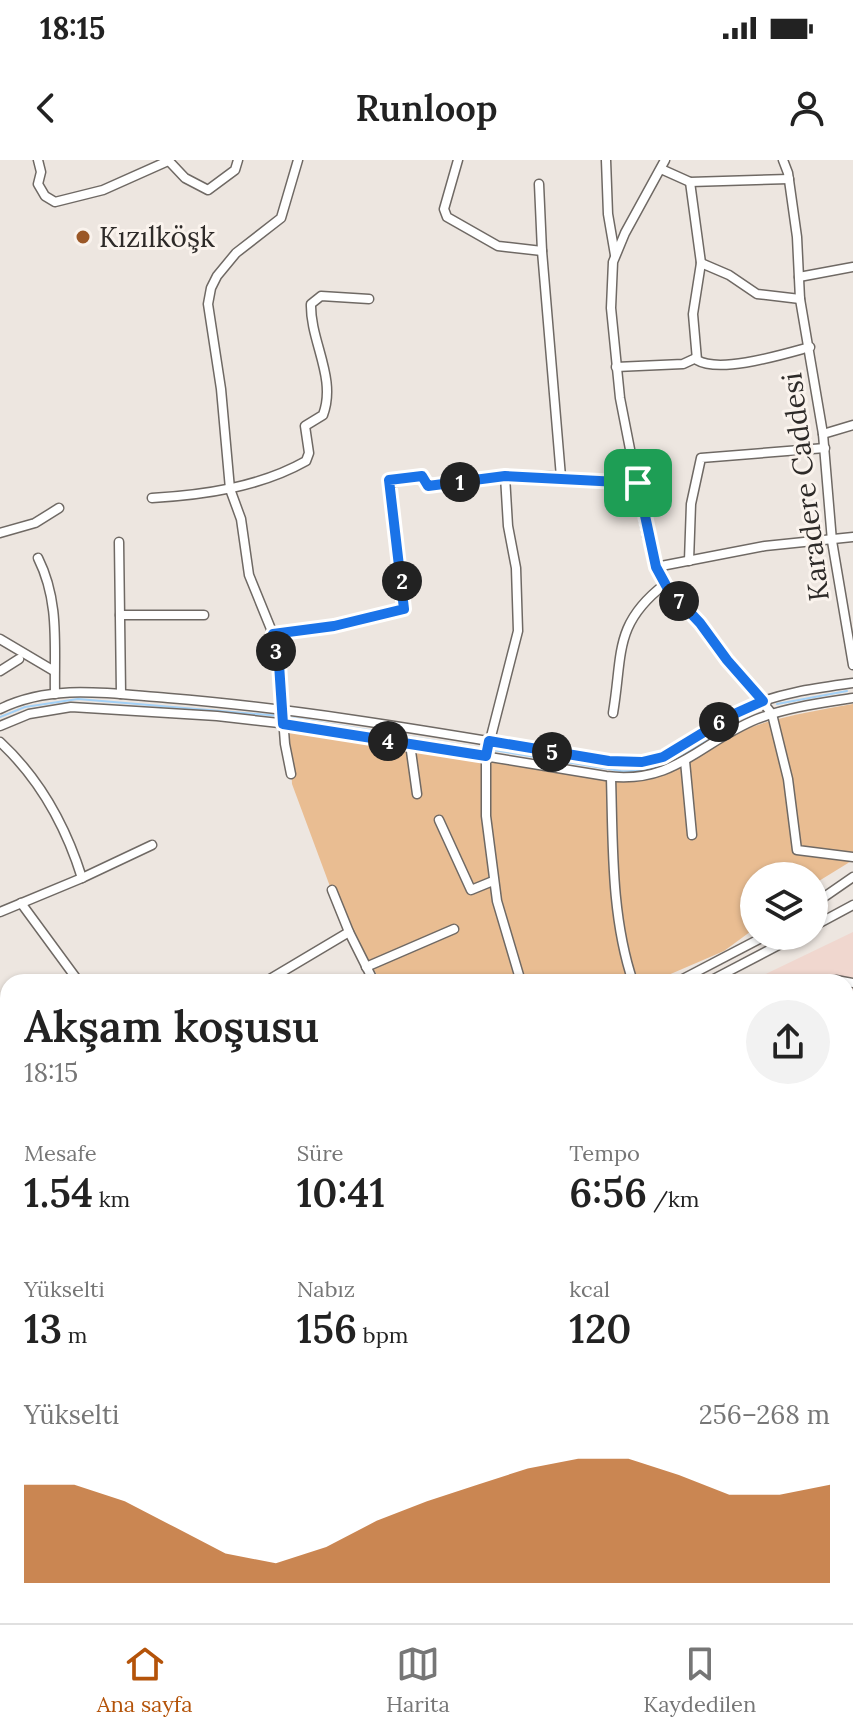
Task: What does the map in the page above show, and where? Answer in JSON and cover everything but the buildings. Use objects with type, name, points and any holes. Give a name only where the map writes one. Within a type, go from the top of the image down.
[{"type":"street","points":[[38,160],[41,172],[38,184],[48,199],[55,202],[103,190],[168,160],[185,178],[208,190],[235,170],[238,160]]},
{"type":"street","points":[[291,774],[273,634],[249,575],[241,519],[230,489],[221,389],[208,304],[211,288],[236,253],[281,218],[298,160]]},
{"type":"street","points":[[458,160],[444,209],[447,217],[498,246],[542,251]]},
{"type":"street","points":[[606,160],[608,214],[616,255],[611,308],[616,367],[656,567],[665,584],[772,714],[788,779],[797,850],[853,857]]},
{"type":"street","name":"Karadere Caddesi","points":[[783,160],[789,179],[800,299],[825,448],[832,541],[853,665]]},
{"type":"street","points":[[616,255],[663,164],[690,182],[789,179]]},
{"type":"street","points":[[690,182],[701,263],[693,314],[696,358],[711,365],[810,347]]},
{"type":"street","points":[[539,184],[561,477]]},
{"type":"street","points":[[701,263],[729,275],[757,294],[800,299]]},
{"type":"street","points":[[799,277],[852,270]]},
{"type":"street","points":[[152,498],[191,496],[230,489],[308,459],[304,428],[323,415],[327,395],[311,304],[321,296],[369,299]]},
{"type":"street","points":[[616,367],[683,364],[696,358]]},
{"type":"street","points":[[823,434],[853,425]]},
{"type":"street","points":[[689,561],[691,504],[701,458],[825,448]]},
{"type":"street","points":[[273,634],[334,626],[404,609],[389,480],[422,476],[428,486],[505,476],[638,483]]},
{"type":"street","points":[[505,476],[508,526],[516,568],[518,631],[486,756],[486,816],[493,881],[518,974]]},
{"type":"street","points":[[0,533],[35,523],[59,508]]},
{"type":"street","points":[[656,567],[765,546],[853,537]]},
{"type":"street","points":[[119,542],[121,694]]},
{"type":"street","points":[[38,558],[54,603],[55,694]]},
{"type":"street","points":[[613,713],[622,636],[648,597],[665,584]]},
{"type":"street","points":[[120,615],[204,615]]},
{"type":"street","points":[[0,639],[54,671]]},
{"type":"street","points":[[0,671],[19,659]]},
{"type":"street","points":[[0,709],[25,699],[55,694],[121,694],[282,708],[609,761],[642,762],[663,757],[732,715],[763,701],[805,690],[853,683]]},
{"type":"street","points":[[0,726],[39,711],[82,707],[283,724],[611,777],[636,778],[657,774],[685,761],[739,728],[772,714],[853,698]]},
{"type":"street","points":[[0,742],[25,768],[49,803],[67,837],[82,878]]},
{"type":"street","points":[[410,744],[417,794]]},
{"type":"street","points":[[685,761],[692,835]]},
{"type":"street","points":[[611,777],[612,850],[622,939],[631,974]]},
{"type":"street","points":[[439,820],[471,890],[493,881]]},
{"type":"street","points":[[0,912],[152,845]]},
{"type":"street","points":[[828,894],[853,877]]},
{"type":"street","points":[[332,890],[370,974]]},
{"type":"street","points":[[21,903],[73,974]]},
{"type":"street","points":[[828,918],[853,905]]},
{"type":"street","points":[[366,967],[454,929]]},
{"type":"street","points":[[278,974],[349,932]]},
{"type":"street","points":[[692,974],[740,949]]},
{"type":"street","points":[[723,974],[769,950]]},
{"type":"shaded area","points":[[853,704],[853,860],[828,875],[828,862],[740,862],[740,939],[724,951],[671,974],[376,974],[338,908],[292,784],[289,726],[639,779],[668,772],[725,738],[752,727]]},
{"type":"shaded area","points":[[853,932],[853,974],[766,974],[816,950],[828,950],[828,944]]},
{"type":"waterway","points":[[777,704],[847,691]]},
{"type":"waterway","points":[[0,717],[25,707],[78,699],[281,716]]},
{"type":"waterway","points":[[493,750],[621,771],[640,770],[676,758],[758,710]]},
{"type":"waterway","points":[[287,717],[480,748]]},
{"type":"place","name":"Kızılköşk","points":[[83,237]]},
{"type":"route","points":[[422,476],[428,486],[505,476],[549,476],[638,483],[647,536],[656,567],[668,589],[700,623],[763,701],[708,728],[663,757],[635,763],[489,741],[486,756],[283,724],[279,664],[273,634],[334,626],[404,609],[389,480],[422,476]]}]
